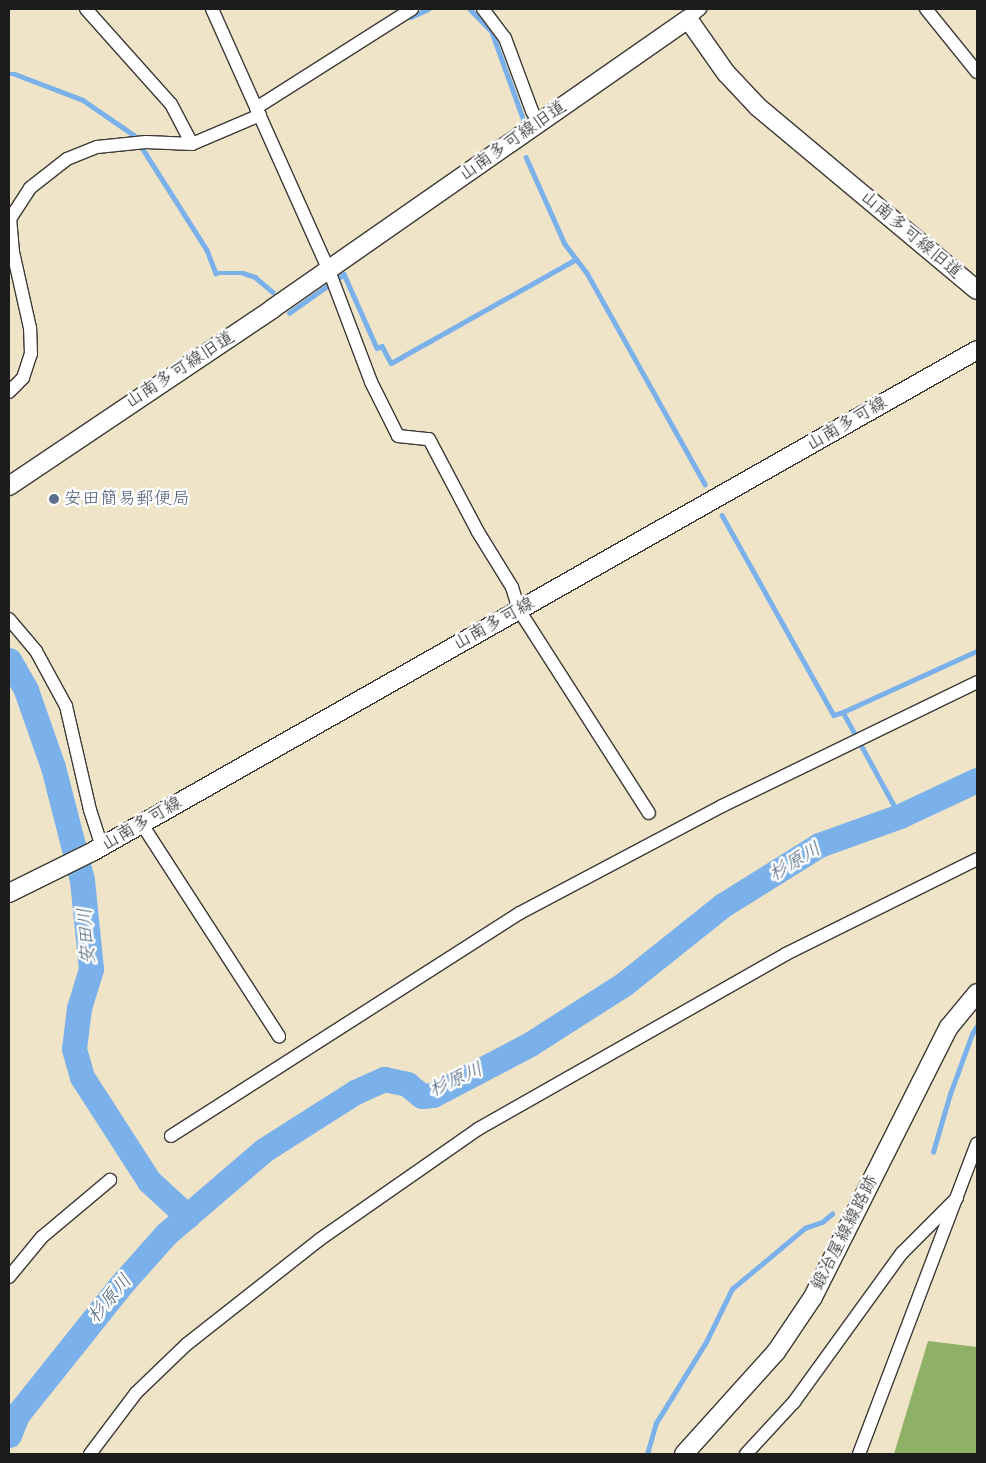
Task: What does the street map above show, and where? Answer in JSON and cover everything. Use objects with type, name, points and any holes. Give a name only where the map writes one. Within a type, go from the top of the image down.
[{"type":"street","points":[[86,9],[171,104],[192,144]]},
{"type":"street","points":[[212,9],[328,268],[370,382],[398,436],[429,439],[478,532],[512,587],[519,610],[649,814]]},
{"type":"street","points":[[9,392],[23,378],[31,354],[30,328],[13,252],[10,219],[30,188],[67,159],[97,147],[146,142],[192,144],[258,111],[412,9]]},
{"type":"street","points":[[483,9],[505,38],[532,112],[539,123]]},
{"type":"street","points":[[926,9],[977,72]]},
{"type":"street","name":"山南多可線旧道","points":[[9,486],[539,123],[694,14],[726,73],[758,107],[977,290]]},
{"type":"street","name":"山南多可線","points":[[9,893],[97,849],[977,350]]},
{"type":"street","points":[[9,619],[36,652],[66,706],[97,849]]},
{"type":"street","points":[[172,1136],[520,913],[722,806],[977,682]]},
{"type":"street","points":[[146,821],[146,829],[279,1036]]},
{"type":"street","points":[[90,1454],[136,1393],[187,1344],[319,1240],[478,1129],[786,954],[977,859]]},
{"type":"street","name":"鍛冶屋線線路跡","points":[[684,1454],[776,1352],[813,1297],[949,1027],[977,993]]},
{"type":"street","points":[[859,1454],[977,1144]]},
{"type":"street","points":[[9,1277],[42,1237],[110,1180]]},
{"type":"street","points":[[746,1454],[794,1402],[902,1253],[957,1198]]},
{"type":"green space","points":[[928,1341],[977,1347],[977,1454],[894,1454]]},
{"type":"waterway","points":[[411,17],[428,9]]},
{"type":"waterway","points":[[470,9],[492,32],[524,121]]},
{"type":"waterway","points":[[9,74],[15,74],[83,100],[134,135],[207,250],[216,273],[243,273],[255,277],[273,292]]},
{"type":"waterway","points":[[526,157],[565,244],[587,273],[705,484]]},
{"type":"waterway","points":[[289,313],[344,274],[377,348],[382,346],[391,363],[576,259]]},
{"type":"waterway","points":[[722,515],[834,715],[843,712],[900,816]]},
{"type":"waterway","points":[[843,712],[977,651]]},
{"type":"waterway","name":"安田川","points":[[9,660],[26,690],[53,767],[82,880],[91,969],[79,1008],[74,1049],[82,1077],[149,1181],[187,1216]]},
{"type":"waterway","name":"杉原川","points":[[9,1435],[17,1415],[119,1287],[166,1234],[264,1150],[355,1092],[384,1079],[407,1084],[422,1096],[433,1095],[530,1044],[624,984],[723,905],[819,845],[900,816],[977,780]]},
{"type":"waterway","points":[[933,1152],[950,1094],[972,1034],[977,1026]]},
{"type":"waterway","points":[[647,1454],[656,1423],[706,1342],[732,1289],[805,1228],[822,1222],[832,1214]]},
{"type":"place","name":"安田簡易郵便局","points":[[54,499]]}]
